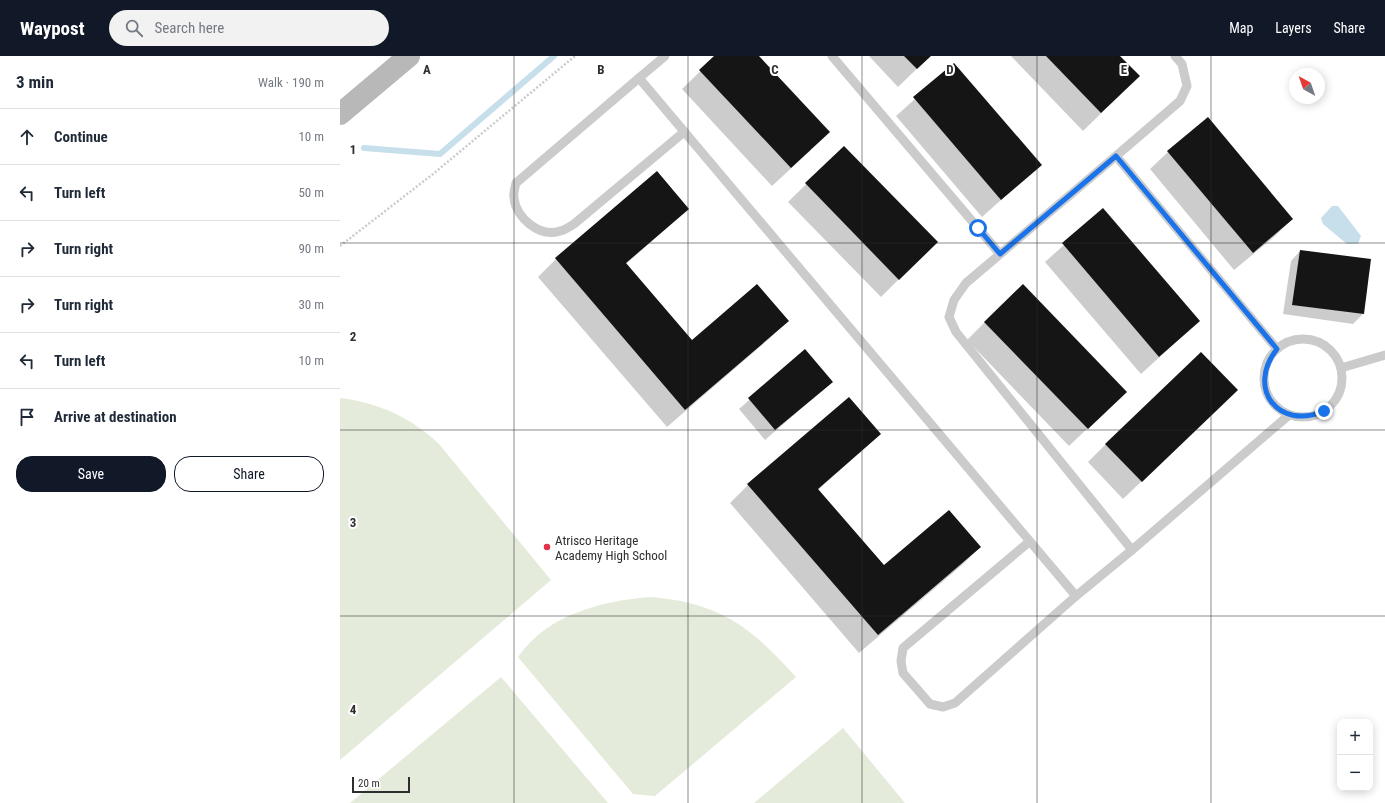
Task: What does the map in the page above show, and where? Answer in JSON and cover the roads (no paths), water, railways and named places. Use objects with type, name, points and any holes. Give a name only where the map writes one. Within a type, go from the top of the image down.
[{"type":"main road","points":[[340,114],[409,56]]},
{"type":"lane","points":[[665,56],[516,183],[514,198],[518,211],[529,225],[543,232],[559,232],[574,224],[684,132]]},
{"type":"lane","points":[[832,56],[1000,254]]},
{"type":"lane","points":[[1132,550],[956,332],[950,317],[954,300],[966,283],[1180,101],[1187,86],[1182,64],[1175,56]]},
{"type":"lane","points":[[639,78],[1076,596]]},
{"type":"lane","points":[[1116,156],[1277,349]]},
{"type":"lane","points":[[1301,339],[1314,341],[1326,347],[1335,356],[1340,368],[1342,380],[1339,392],[1333,403],[1324,411],[1313,416],[1301,417],[1289,415],[1277,408],[1269,398],[1264,385],[1264,372],[1269,359],[1277,349],[1288,342],[1301,339]]},
{"type":"lane","points":[[1340,368],[1385,355]]},
{"type":"lane","points":[[1029,542],[903,648],[901,661],[903,673],[930,704],[943,708],[955,703],[1076,596],[1132,550],[1289,415]]},
{"type":"water","points":[[1332,206],[1338,206],[1361,236],[1358,244],[1347,244],[1323,224],[1321,218]]},
{"type":"waterway","points":[[364,148],[440,154],[554,56]]},
{"type":"place","name":"Atrisco Heritage Academy High School","points":[[547,547]]}]
